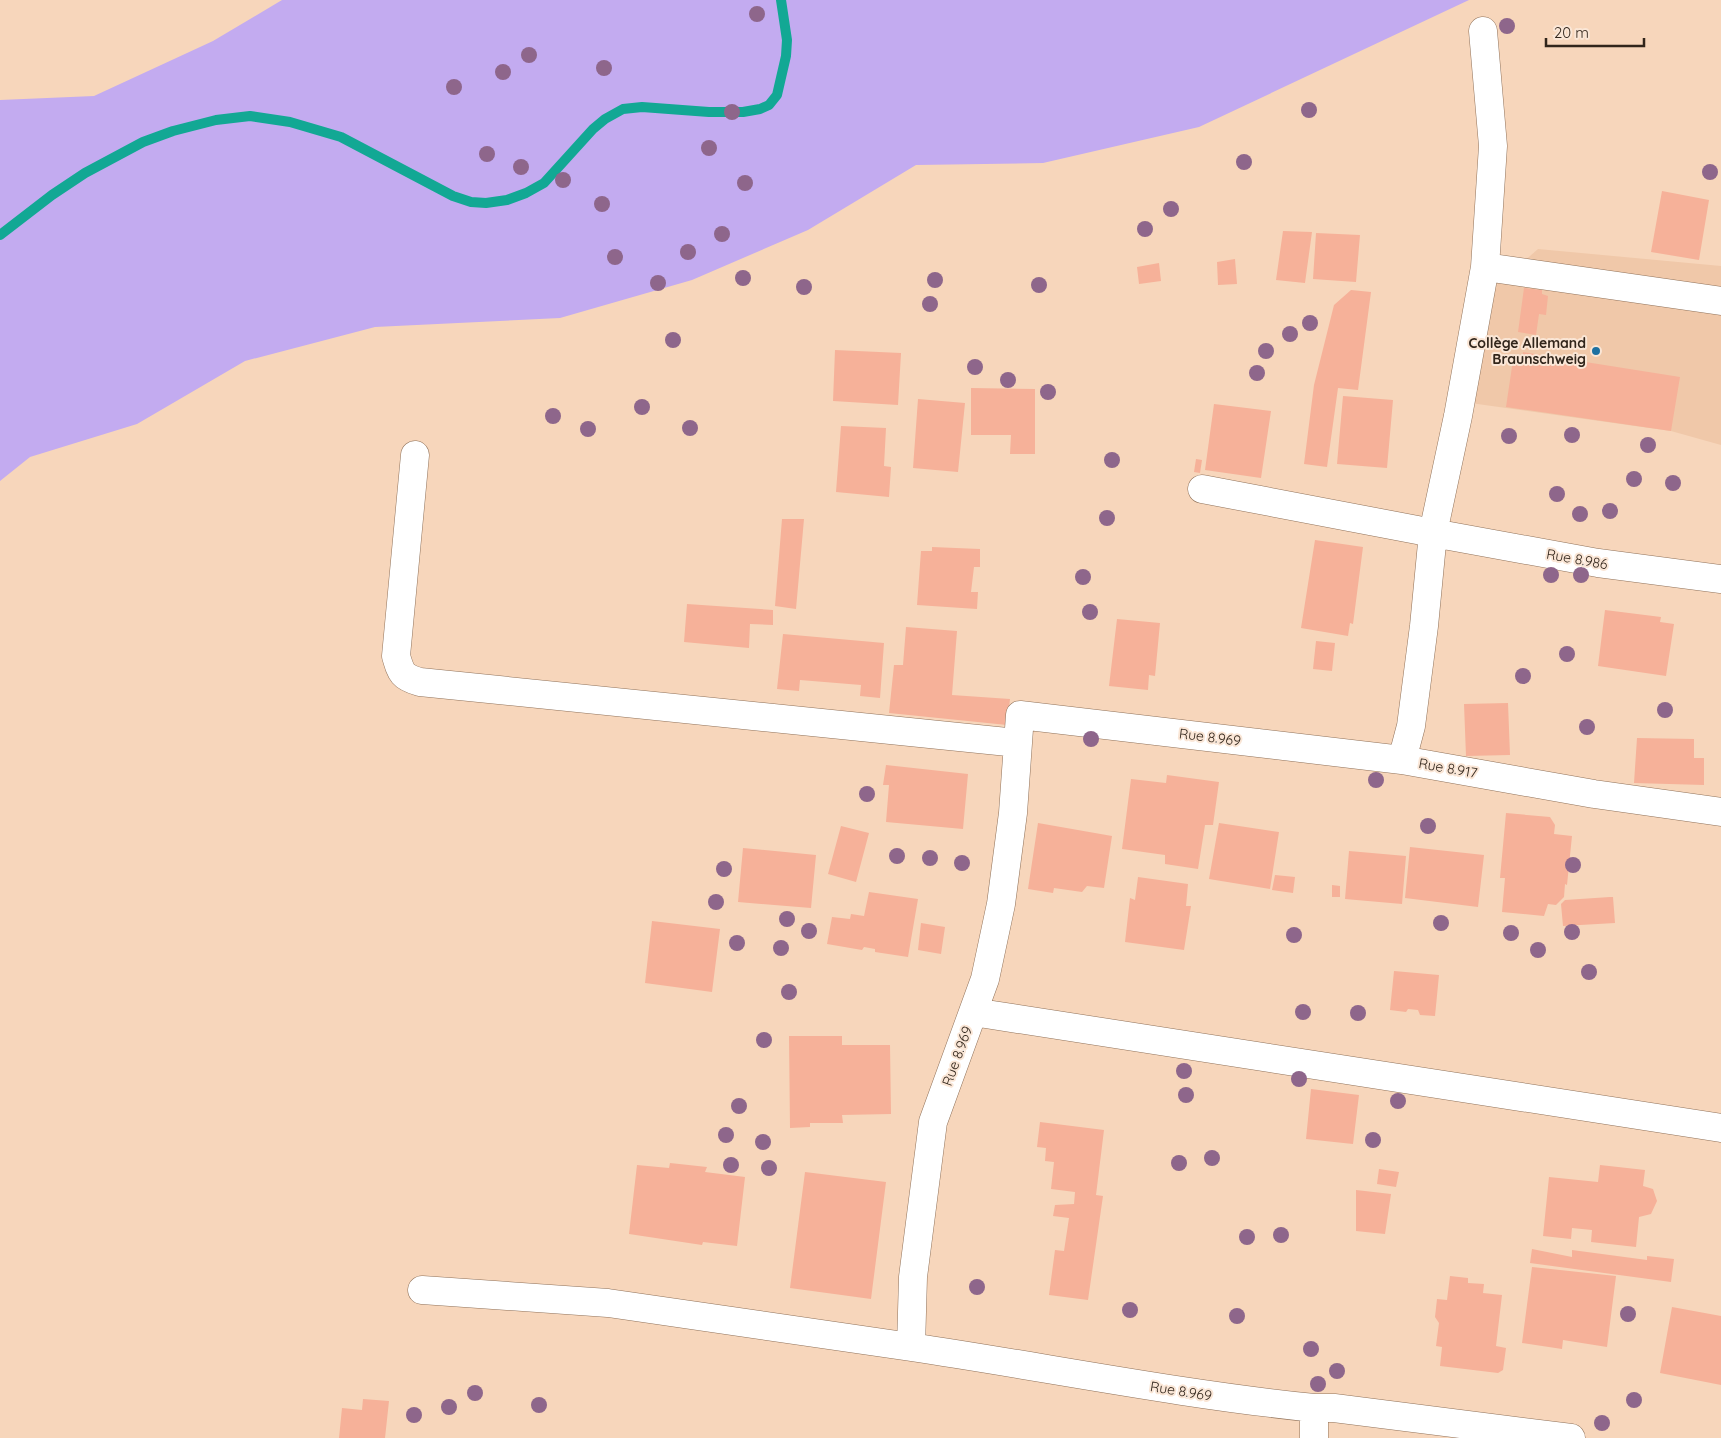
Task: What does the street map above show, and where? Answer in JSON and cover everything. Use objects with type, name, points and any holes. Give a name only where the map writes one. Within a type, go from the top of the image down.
[{"type":"street","name":"Rue 8.917","points":[[1484,31],[1493,146],[1485,266],[1458,416],[1433,533],[1424,626],[1411,726],[1402,760],[1594,794],[1721,812]]},
{"type":"street","points":[[1485,266],[1721,301]]},
{"type":"street","points":[[415,455],[396,656],[399,669],[407,678],[420,682],[1018,744]]},
{"type":"street","name":"Rue 8.986","points":[[1202,489],[1598,563],[1721,578]]},
{"type":"street","name":"Rue 8.969","points":[[1402,760],[1020,715],[1013,813],[1001,904],[986,980],[933,1122],[913,1277],[911,1347],[1268,1404],[1334,1408],[1571,1438]]},
{"type":"street","points":[[973,1012],[1721,1128]]},
{"type":"street","points":[[422,1290],[608,1303],[911,1347]]},
{"type":"street","points":[[1314,1408],[1314,1438]]},
{"type":"shaded area","points":[[282,0],[1469,0],[1199,127],[1043,163],[916,165],[808,230],[692,280],[560,318],[375,327],[245,361],[137,424],[30,457],[0,481],[0,100],[94,96],[213,41]]},
{"type":"shaded area","name":"Collège Allemand Braunschweig","points":[[1538,249],[1721,266],[1721,445],[1671,431],[1463,402],[1480,300]]},
{"type":"building","points":[[1662,191],[1709,200],[1699,260],[1651,252]]},
{"type":"building","points":[[1283,231],[1312,232],[1305,283],[1276,280]]},
{"type":"building","points":[[1316,233],[1360,235],[1356,282],[1313,279]]},
{"type":"building","points":[[1235,259],[1237,284],[1218,285],[1217,262]]},
{"type":"building","points":[[1159,263],[1161,281],[1139,284],[1137,267]]},
{"type":"building","points":[[1524,288],[1542,290],[1542,294],[1548,296],[1546,315],[1539,314],[1536,335],[1518,332]]},
{"type":"building","points":[[1351,290],[1371,292],[1358,390],[1338,388],[1327,467],[1304,464],[1314,385],[1334,305]]},
{"type":"building","points":[[835,350],[901,353],[898,405],[833,401]]},
{"type":"building","points":[[1523,352],[1680,377],[1671,431],[1506,407],[1513,360],[1522,361]]},
{"type":"building","points":[[971,388],[1035,389],[1035,454],[1010,454],[1011,435],[971,435]]},
{"type":"building","points":[[1343,396],[1393,400],[1387,468],[1337,464]]},
{"type":"building","points":[[918,399],[965,403],[958,472],[913,468]]},
{"type":"building","points":[[1214,404],[1271,411],[1261,478],[1205,470]]},
{"type":"building","points":[[841,426],[886,428],[884,466],[891,467],[889,497],[836,492]]},
{"type":"building","points":[[1196,459],[1202,460],[1200,473],[1194,472]]},
{"type":"building","points":[[782,519],[804,519],[796,609],[775,606]]},
{"type":"building","points":[[1315,540],[1363,547],[1353,624],[1350,623],[1348,636],[1301,628]]},
{"type":"building","points":[[932,547],[980,549],[980,567],[974,567],[971,592],[978,592],[977,609],[917,605],[921,551],[932,551]]},
{"type":"building","points":[[687,604],[773,610],[773,625],[750,624],[749,648],[684,642]]},
{"type":"building","points":[[1605,610],[1661,617],[1660,622],[1674,624],[1666,676],[1598,666]]},
{"type":"building","points":[[1117,619],[1160,623],[1155,676],[1149,675],[1148,690],[1109,686]]},
{"type":"building","points":[[906,627],[957,631],[952,695],[1010,699],[1007,725],[889,713],[894,665],[903,665]]},
{"type":"building","points":[[783,634],[884,643],[880,698],[860,696],[861,685],[800,680],[799,691],[777,689]]},
{"type":"building","points":[[1316,641],[1335,643],[1332,671],[1313,669]]},
{"type":"building","points":[[1508,703],[1510,755],[1466,756],[1464,704]]},
{"type":"building","points":[[1637,738],[1694,739],[1694,758],[1704,758],[1704,785],[1634,783]]},
{"type":"building","points":[[886,765],[968,774],[963,829],[886,822],[889,785],[883,785]]},
{"type":"building","points":[[1167,775],[1219,782],[1213,825],[1205,825],[1198,869],[1165,864],[1165,855],[1122,849],[1131,779],[1166,783]]},
{"type":"building","points":[[1506,813],[1550,817],[1555,825],[1554,834],[1572,836],[1564,897],[1556,905],[1548,904],[1544,916],[1502,912],[1505,878],[1500,878]]},
{"type":"building","points":[[1038,823],[1112,836],[1104,888],[1087,886],[1082,892],[1054,888],[1053,893],[1028,889]]},
{"type":"building","points":[[1219,823],[1279,832],[1270,889],[1209,879]]},
{"type":"building","points":[[841,826],[869,833],[856,882],[828,874]]},
{"type":"building","points":[[1410,847],[1484,855],[1478,907],[1405,898]]},
{"type":"building","points":[[743,848],[816,855],[811,908],[738,902]]},
{"type":"building","points":[[1349,851],[1406,856],[1402,904],[1345,899]]},
{"type":"building","points":[[1275,875],[1295,877],[1293,893],[1272,890]]},
{"type":"building","points":[[1138,877],[1188,884],[1186,906],[1191,906],[1184,950],[1125,942],[1130,898],[1135,900]]},
{"type":"building","points":[[1332,885],[1340,886],[1340,897],[1332,897]]},
{"type":"building","points":[[869,892],[918,899],[908,957],[875,952],[875,949],[864,947],[862,950],[827,944],[832,917],[850,919],[851,914],[864,916]]},
{"type":"building","points":[[1613,897],[1615,923],[1563,926],[1561,904],[1565,900]]},
{"type":"building","points":[[652,921],[720,929],[712,992],[645,983]]},
{"type":"building","points":[[921,923],[945,927],[941,954],[918,950]]},
{"type":"building","points":[[1394,971],[1439,975],[1435,1016],[1420,1015],[1418,1010],[1408,1009],[1406,1012],[1390,1010]]},
{"type":"building","points":[[789,1036],[842,1036],[842,1045],[890,1045],[891,1114],[842,1115],[843,1123],[810,1123],[810,1127],[790,1128]]},
{"type":"building","points":[[1311,1089],[1359,1095],[1353,1144],[1306,1139]]},
{"type":"building","points":[[1040,1122],[1104,1130],[1096,1195],[1103,1196],[1088,1300],[1049,1295],[1055,1250],[1064,1251],[1069,1218],[1053,1216],[1055,1205],[1074,1204],[1075,1192],[1051,1189],[1054,1162],[1045,1161],[1046,1148],[1037,1147]]},
{"type":"building","points":[[670,1163],[707,1167],[705,1172],[745,1177],[737,1246],[703,1242],[702,1245],[629,1234],[637,1165],[669,1168]]},
{"type":"building","points":[[1600,1165],[1645,1170],[1643,1186],[1653,1189],[1657,1201],[1651,1214],[1639,1217],[1636,1247],[1591,1242],[1592,1230],[1572,1228],[1571,1239],[1543,1236],[1549,1177],[1598,1182]]},
{"type":"building","points":[[1379,1169],[1399,1172],[1396,1187],[1377,1184]]},
{"type":"building","points":[[805,1172],[886,1182],[871,1299],[790,1288]]},
{"type":"building","points":[[1356,1190],[1391,1194],[1385,1234],[1356,1231]]},
{"type":"building","points":[[1532,1249],[1572,1257],[1572,1250],[1647,1260],[1647,1256],[1674,1259],[1671,1282],[1530,1263]]},
{"type":"building","points":[[1532,1267],[1616,1276],[1607,1347],[1563,1340],[1562,1349],[1522,1343]]},
{"type":"building","points":[[1450,1276],[1468,1278],[1468,1283],[1484,1284],[1483,1293],[1502,1295],[1496,1346],[1506,1348],[1503,1370],[1498,1373],[1440,1366],[1442,1347],[1436,1346],[1439,1323],[1435,1317],[1437,1299],[1447,1300]]},
{"type":"building","points":[[1672,1307],[1721,1316],[1721,1385],[1660,1373]]},
{"type":"building","points":[[363,1399],[389,1401],[385,1438],[339,1438],[342,1408],[362,1410]]},
{"type":"waterway","points":[[0,235],[52,195],[85,173],[143,142],[173,131],[216,120],[250,116],[290,122],[341,137],[453,196],[471,202],[486,203],[507,200],[526,193],[544,183],[593,129],[605,119],[623,109],[642,107],[709,112],[743,112],[760,109],[769,105],[777,95],[786,56],[787,40],[781,0]]},
{"type":"place","name":"Collège Allemand Braunschweig","points":[[1596,351]]}]
